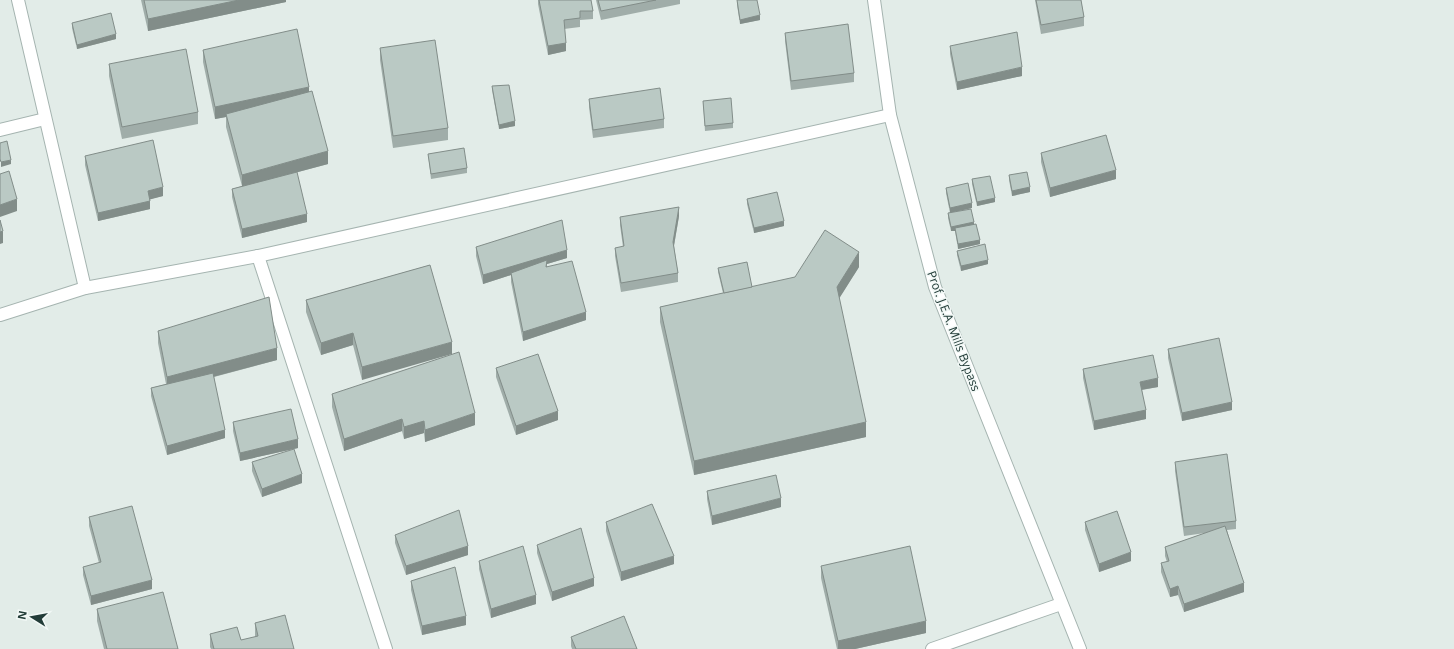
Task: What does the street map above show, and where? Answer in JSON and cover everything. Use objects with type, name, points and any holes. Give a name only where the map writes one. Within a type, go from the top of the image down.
[{"type":"street","points":[[18,0],[85,288]]},
{"type":"street","name":"Prof. J.E.A. Mills Bypass","points":[[874,0],[890,115],[935,287],[1080,649]]},
{"type":"street","points":[[0,315],[85,288],[258,256],[890,115]]},
{"type":"street","points":[[0,130],[45,119]]},
{"type":"street","points":[[258,256],[386,649]]},
{"type":"street","points":[[932,649],[1061,604]]},
{"type":"building","points":[[144,0],[239,0],[148,19]]},
{"type":"building","points":[[539,0],[591,0],[593,11],[580,11],[580,18],[564,20],[566,43],[548,46]]},
{"type":"building","points":[[598,0],[656,0],[601,11]]},
{"type":"building","points":[[737,0],[757,0],[760,15],[740,20]]},
{"type":"building","points":[[1036,0],[1081,0],[1084,17],[1041,25]]},
{"type":"building","points":[[111,13],[116,34],[77,45],[72,23]]},
{"type":"building","points":[[848,24],[854,73],[791,81],[785,33]]},
{"type":"building","points":[[297,29],[309,87],[215,107],[203,50]]},
{"type":"building","points":[[1017,32],[1022,67],[957,82],[950,46]]},
{"type":"building","points":[[435,40],[448,128],[393,136],[380,48]]},
{"type":"building","points":[[186,49],[198,112],[122,127],[109,64]]},
{"type":"building","points":[[509,85],[515,121],[499,125],[492,86]]},
{"type":"building","points":[[660,88],[664,119],[593,130],[589,99]]},
{"type":"building","points":[[312,91],[328,151],[242,175],[226,114]]},
{"type":"building","points":[[731,98],[733,123],[705,126],[703,101]]},
{"type":"building","points":[[1106,135],[1116,170],[1050,188],[1041,153]]},
{"type":"building","points":[[153,140],[163,187],[148,191],[150,201],[98,213],[85,156]]},
{"type":"building","points":[[7,141],[11,160],[1,162],[0,143]]},
{"type":"building","points":[[464,148],[467,168],[431,174],[428,154]]},
{"type":"building","points":[[9,171],[17,199],[0,205],[0,174]]},
{"type":"building","points":[[297,172],[307,214],[242,229],[232,189]]},
{"type":"building","points":[[1027,172],[1030,187],[1012,191],[1009,175]]},
{"type":"building","points":[[990,176],[995,198],[977,202],[972,179]]},
{"type":"building","points":[[968,183],[972,203],[950,208],[946,188]]},
{"type":"building","points":[[777,192],[784,221],[754,228],[747,199]]},
{"type":"building","points":[[679,207],[673,242],[678,273],[621,283],[615,248],[624,246],[620,217]]},
{"type":"building","points":[[971,209],[974,222],[951,227],[948,213]]},
{"type":"building","points":[[0,220],[3,231],[0,232]]},
{"type":"building","points":[[562,220],[567,250],[483,275],[476,247]]},
{"type":"building","points":[[976,224],[980,240],[958,244],[955,228]]},
{"type":"building","points":[[825,230],[859,252],[837,287],[866,422],[694,461],[660,307],[795,277]]},
{"type":"building","points":[[985,244],[988,260],[961,266],[957,251]]},
{"type":"building","points":[[547,260],[546,267],[572,261],[586,312],[523,332],[511,273]]},
{"type":"building","points":[[747,262],[752,287],[724,293],[718,268]]},
{"type":"building","points":[[430,265],[452,342],[362,367],[353,333],[321,343],[306,300]]},
{"type":"building","points":[[269,297],[277,348],[167,377],[158,331]]},
{"type":"building","points":[[1219,338],[1232,402],[1182,413],[1168,349]]},
{"type":"building","points":[[459,352],[475,413],[425,430],[424,421],[404,427],[402,419],[344,439],[332,394]]},
{"type":"building","points":[[538,354],[558,411],[516,426],[496,368]]},
{"type":"building","points":[[1153,355],[1158,378],[1140,382],[1146,410],[1094,421],[1083,369]]},
{"type":"building","points":[[213,373],[225,430],[167,446],[151,388]]},
{"type":"building","points":[[291,409],[298,439],[240,453],[233,422]]},
{"type":"building","points":[[294,449],[302,474],[262,489],[252,462]]},
{"type":"building","points":[[1227,454],[1236,521],[1184,527],[1175,462]]},
{"type":"building","points":[[776,475],[781,498],[712,516],[707,491]]},
{"type":"building","points":[[652,504],[674,556],[621,572],[606,522]]},
{"type":"building","points":[[132,506],[152,580],[91,596],[83,567],[101,562],[89,517]]},
{"type":"building","points":[[459,510],[468,546],[406,566],[395,535]]},
{"type":"building","points":[[1117,511],[1131,552],[1099,564],[1085,522]]},
{"type":"building","points":[[1225,526],[1244,583],[1184,604],[1178,586],[1170,589],[1161,563],[1169,561],[1165,547]]},
{"type":"building","points":[[581,528],[594,578],[552,592],[537,545]]},
{"type":"building","points":[[523,546],[536,595],[491,609],[479,561]]},
{"type":"building","points":[[910,546],[926,621],[838,641],[821,566]]},
{"type":"building","points":[[455,567],[466,616],[422,626],[411,581]]},
{"type":"building","points":[[163,592],[178,649],[107,649],[97,609]]},
{"type":"building","points":[[285,615],[294,649],[214,649],[210,634],[237,627],[241,640],[258,636],[255,623]]},
{"type":"building","points":[[624,616],[637,649],[576,649],[571,637]]}]
